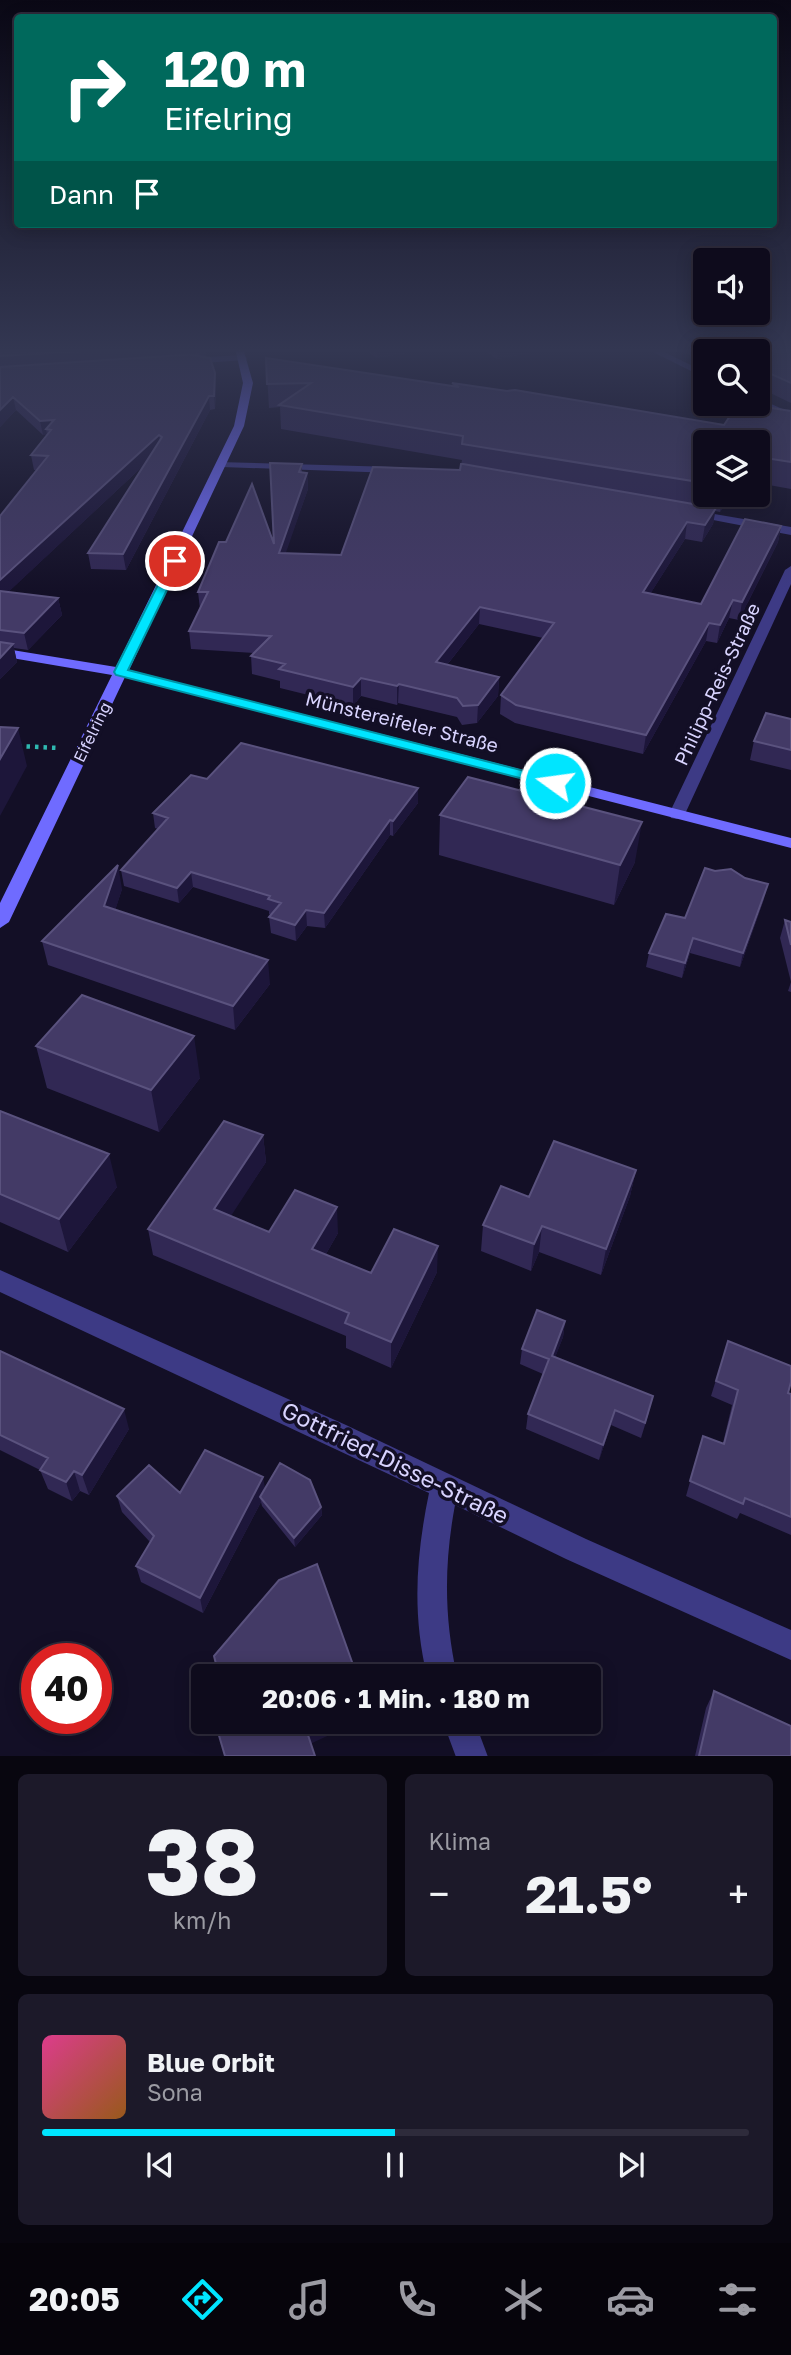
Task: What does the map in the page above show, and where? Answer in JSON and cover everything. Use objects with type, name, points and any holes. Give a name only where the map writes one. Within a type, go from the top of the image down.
[{"type":"main road","name":"Eifelring","points":[[0,922],[237,430]]},
{"type":"main road","name":"Münstereifeler Straße","points":[[0,652],[121,672],[791,843]]},
{"type":"street","points":[[222,464],[411,470]]},
{"type":"street","points":[[673,509],[791,531]]},
{"type":"street","name":"Philipp-Reis-Straße","points":[[677,814],[791,570]]},
{"type":"street","name":"Gottfried-Disse-Straße","points":[[0,1281],[337,1434],[444,1488],[791,1645]]},
{"type":"street","points":[[439,1664],[432,1637],[428,1601],[430,1559],[444,1488]]},
{"type":"street","points":[[463,1734],[472,1756]]},
{"type":"path","points":[[13,746],[83,750]]},
{"type":"building","points":[[51,430],[191,430],[123,554],[88,553],[162,437],[159,435],[0,580],[0,516],[48,456],[31,455]]},
{"type":"building","points":[[427,430],[791,430],[791,462],[770,459],[770,430],[693,430],[693,481],[462,444],[463,436]]},
{"type":"building","points":[[270,463],[302,464],[299,472],[307,473],[279,553],[341,555],[373,467],[460,470],[463,464],[693,504],[693,507],[716,508],[705,525],[687,522],[643,592],[701,604],[745,519],[781,526],[742,602],[733,600],[720,625],[709,623],[646,735],[516,705],[501,695],[554,623],[480,607],[436,662],[499,677],[478,705],[463,706],[457,698],[399,684],[397,686],[361,678],[353,687],[279,669],[285,664],[251,656],[271,636],[189,631],[208,592],[198,592],[219,542],[226,542],[252,484],[274,544]]},
{"type":"building","points":[[0,591],[58,598],[24,633],[0,630]]},
{"type":"building","points":[[0,642],[13,644],[0,658]]},
{"type":"building","points":[[766,713],[791,719],[791,750],[754,741]]},
{"type":"building","points":[[0,727],[18,728],[0,759]]},
{"type":"building","points":[[241,743],[418,788],[393,821],[390,820],[324,913],[306,910],[295,925],[269,917],[281,903],[268,899],[270,896],[191,872],[177,888],[121,870],[168,818],[153,813],[191,775],[207,779]]},
{"type":"building","points":[[468,777],[642,822],[620,865],[440,815]]},
{"type":"building","points":[[118,865],[104,906],[268,960],[233,1006],[42,941]]},
{"type":"building","points":[[705,868],[715,871],[731,869],[745,878],[768,884],[743,953],[693,938],[685,963],[649,953],[666,914],[685,918]]},
{"type":"building","points":[[785,920],[791,922],[791,945]]},
{"type":"building","points":[[82,995],[194,1036],[151,1090],[36,1046]]},
{"type":"building","points":[[0,1111],[109,1154],[59,1219],[0,1194]]},
{"type":"building","points":[[224,1121],[263,1135],[214,1209],[269,1232],[295,1190],[337,1207],[312,1249],[371,1273],[394,1229],[438,1246],[391,1342],[345,1323],[349,1313],[148,1229]]},
{"type":"building","points":[[554,1141],[636,1170],[606,1249],[542,1226],[534,1244],[483,1225],[501,1186],[529,1197]]},
{"type":"building","points":[[537,1310],[565,1321],[552,1356],[653,1396],[645,1423],[615,1410],[603,1445],[528,1414],[549,1359],[522,1349]]},
{"type":"building","points":[[728,1341],[791,1366],[788,1393],[791,1394],[791,1517],[745,1498],[743,1504],[690,1481],[703,1436],[724,1444],[738,1390],[716,1381]]},
{"type":"building","points":[[0,1351],[124,1409],[82,1475],[74,1471],[66,1482],[40,1470],[48,1458],[0,1435]]},
{"type":"building","points":[[205,1450],[263,1477],[200,1598],[136,1566],[154,1536],[117,1496],[149,1465],[180,1493]]},
{"type":"building","points":[[280,1463],[310,1480],[321,1507],[294,1538],[260,1497]]},
{"type":"building","points":[[317,1564],[353,1664],[216,1664],[214,1656],[279,1580]]},
{"type":"building","points":[[714,1691],[791,1726],[791,1756],[699,1756]]},
{"type":"building","points":[[219,1734],[308,1734],[315,1756],[225,1756]]},
{"type":"route","points":[[175,561],[121,672],[555,783]]}]
